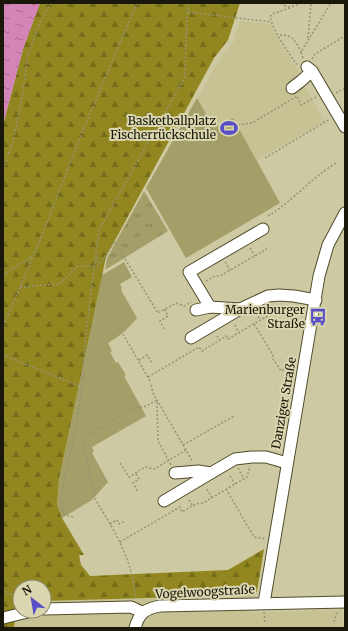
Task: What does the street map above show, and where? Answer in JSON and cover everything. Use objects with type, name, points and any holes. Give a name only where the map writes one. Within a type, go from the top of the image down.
[{"type":"street","points":[[294,93],[301,81],[305,67]]},
{"type":"street","points":[[305,67],[345,127]]},
{"type":"street","name":"Danziger Straße","points":[[264,603],[319,276],[328,245],[345,213]]},
{"type":"street","points":[[210,307],[189,272],[263,229]]},
{"type":"street","points":[[191,338],[240,309],[268,296],[279,294],[316,300]]},
{"type":"street","points":[[196,310],[210,307],[240,309]]},
{"type":"street","points":[[164,501],[236,459],[266,457],[287,462]]},
{"type":"street","points":[[175,473],[198,471],[211,473]]},
{"type":"street","name":"Vogelwoogstraße","points":[[52,609],[131,607],[142,612],[149,608],[160,606],[345,602]]},
{"type":"street","points":[[135,628],[142,612]]},
{"type":"path","points":[[3,170],[13,142],[22,98],[28,55],[41,20],[51,3]]},
{"type":"path","points":[[3,326],[34,255],[82,133],[137,3]]},
{"type":"path","points":[[73,517],[63,514],[61,504],[64,480],[76,428],[82,387],[86,333],[99,230],[184,77],[188,3]]},
{"type":"path","points":[[281,3],[290,8]]},
{"type":"path","points":[[301,3],[272,14],[270,17],[271,22],[279,35],[305,67]]},
{"type":"path","points":[[308,40],[311,3]]},
{"type":"path","points":[[301,52],[331,3]]},
{"type":"path","points":[[188,12],[271,22]]},
{"type":"path","points":[[279,35],[287,35],[293,38],[301,52],[305,67]]},
{"type":"path","points":[[305,67],[315,54],[345,36]]},
{"type":"path","points":[[238,125],[252,123],[294,93],[301,106],[312,99]]},
{"type":"path","points":[[265,158],[326,121]]},
{"type":"path","points":[[268,216],[280,209],[327,168],[336,164]]},
{"type":"path","points":[[96,251],[98,266],[115,241],[158,313],[176,303],[184,306],[215,276],[220,276],[267,249]]},
{"type":"path","points":[[3,275],[34,255]]},
{"type":"path","points":[[20,287],[59,284],[78,266],[94,266]]},
{"type":"path","points":[[148,377],[199,347],[202,351],[226,336],[228,339],[276,311],[279,294]]},
{"type":"path","points":[[164,329],[160,321],[168,316],[165,310]]},
{"type":"path","points":[[256,313],[260,320]]},
{"type":"path","points":[[254,324],[273,355],[273,359],[280,371],[290,366],[297,367]]},
{"type":"path","points":[[235,325],[239,333]]},
{"type":"path","points":[[123,334],[150,381]]},
{"type":"path","points":[[217,336],[219,340]]},
{"type":"path","points":[[3,355],[82,387]]},
{"type":"path","points":[[138,360],[147,355],[152,363],[154,359]]},
{"type":"path","points":[[151,385],[153,393],[198,471]]},
{"type":"path","points":[[157,400],[158,441],[175,473]]},
{"type":"path","points":[[134,599],[136,593],[130,566],[120,542],[95,499],[84,440],[87,435],[125,412],[137,407],[144,407],[157,400]]},
{"type":"path","points":[[183,445],[234,416]]},
{"type":"path","points":[[120,463],[129,477],[145,467],[154,469],[186,450]]},
{"type":"path","points":[[120,542],[180,507],[182,512],[196,504],[203,503],[244,479],[247,477],[252,457]]},
{"type":"path","points":[[240,472],[244,479]]},
{"type":"path","points":[[136,473],[139,479],[133,482],[138,492]]},
{"type":"path","points":[[230,476],[235,484]]},
{"type":"path","points":[[207,489],[212,498]]},
{"type":"path","points":[[226,489],[254,537],[267,539]]},
{"type":"path","points":[[189,500],[192,506]]},
{"type":"path","points":[[110,524],[117,520],[119,524],[125,521]]},
{"type":"path","points":[[3,590],[12,595]]},
{"type":"shaded area","points":[[240,21],[270,24],[300,75],[299,78],[325,121],[257,160],[280,203],[186,258],[146,188],[220,58],[233,43]]},
{"type":"shaded area","points":[[257,592],[253,613],[342,609],[343,628],[14,628],[15,619],[52,619],[52,601],[253,595]]},
{"type":"green space","points":[[40,3],[240,3],[228,40],[214,58],[106,257],[59,479],[57,505],[62,518],[84,555],[79,555],[81,565],[90,576],[228,570],[264,549],[257,592],[253,595],[52,601],[52,579],[12,579],[12,619],[15,619],[14,628],[3,628],[3,125],[23,49]]},
{"type":"green space","points":[[197,98],[214,128],[233,118],[280,203],[186,258],[146,188]]},
{"type":"green space","points":[[144,191],[168,231],[105,270],[107,258]]},
{"type":"green space","points":[[124,262],[132,277],[120,284],[122,288],[121,290],[137,318],[124,332],[108,343],[112,351],[110,352],[116,363],[118,362],[126,375],[124,376],[146,416],[92,447],[94,452],[92,453],[108,482],[92,500],[62,518],[57,505],[59,479],[102,275]]},
{"type":"water","points":[[3,3],[40,3],[23,49],[3,125]]},
{"type":"place","name":"Basketballplatz Fischerrückschule","points":[[229,128]]},
{"type":"place","name":"Marienburger Straße","points":[[318,317]]}]
